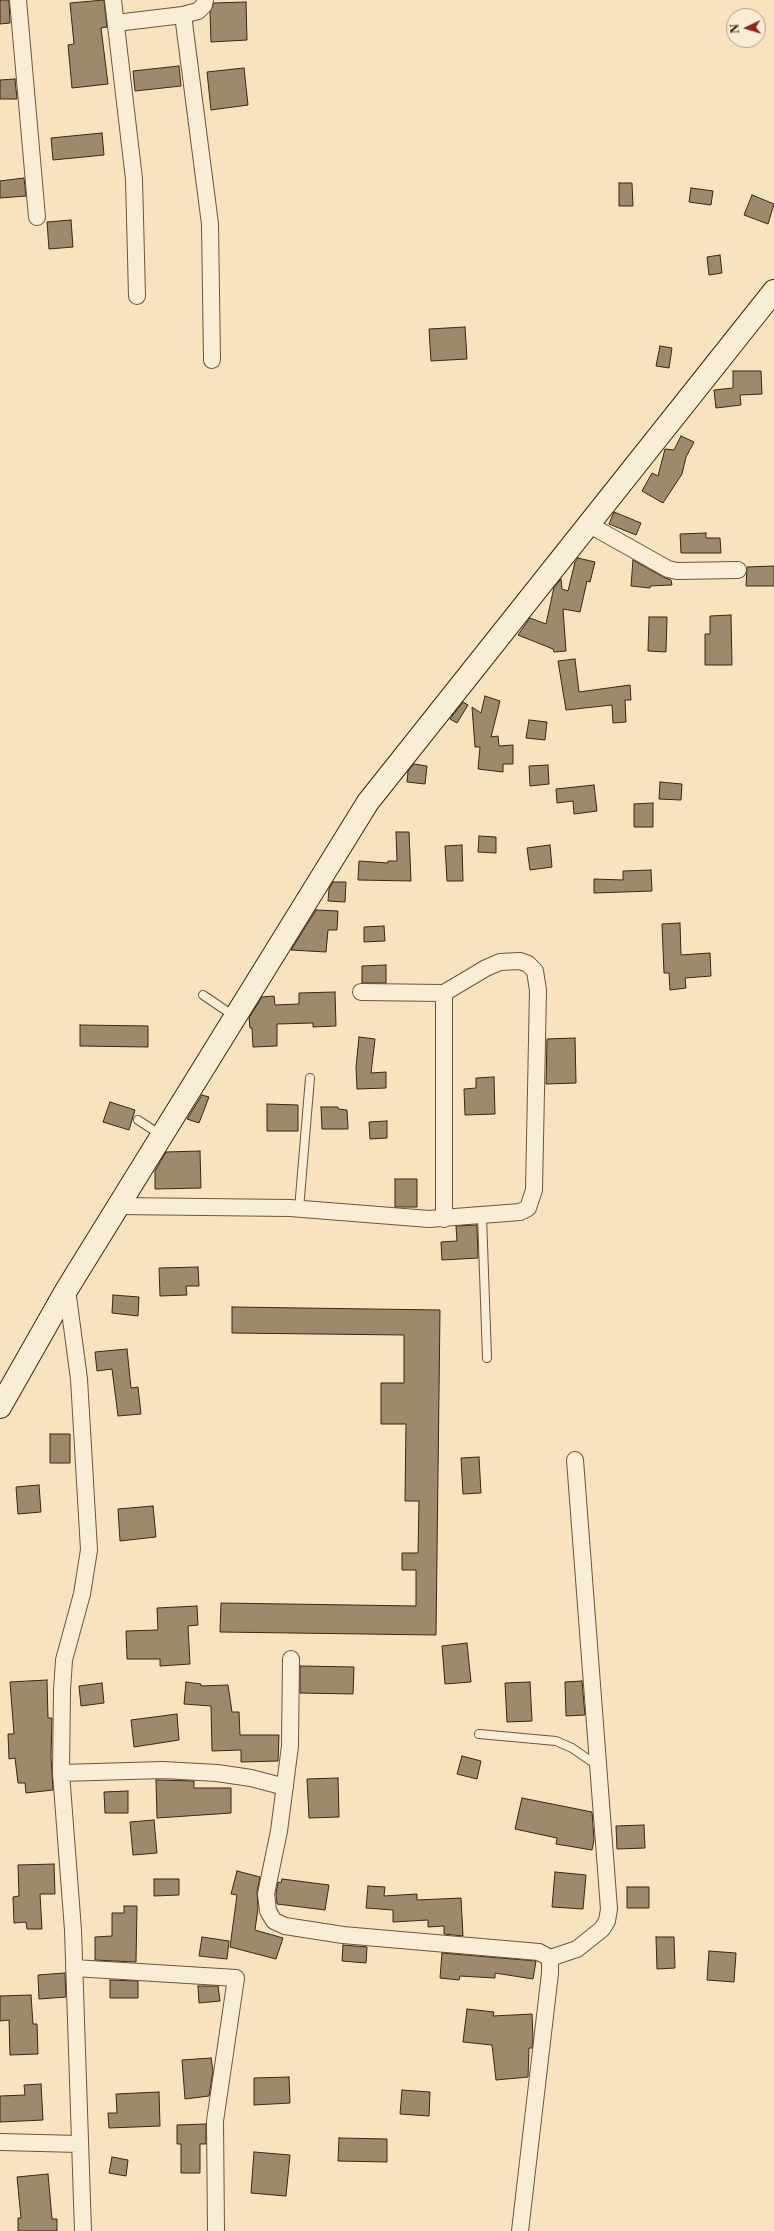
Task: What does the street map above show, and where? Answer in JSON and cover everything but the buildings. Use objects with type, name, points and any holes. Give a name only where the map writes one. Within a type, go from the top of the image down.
[{"type":"street","points":[[18,0],[38,217]]},
{"type":"street","points":[[113,0],[134,179],[137,296]]},
{"type":"street","points":[[116,23],[183,15],[198,11],[204,5],[206,0]]},
{"type":"street","points":[[183,15],[210,224],[212,360]]},
{"type":"street","points":[[0,1407],[67,1289],[118,1206],[155,1131],[368,802],[774,290]]},
{"type":"street","points":[[588,524],[668,569],[677,571],[738,570]]},
{"type":"street","points":[[118,1206],[299,1209],[444,1218],[520,1212],[528,1208],[533,1197],[535,971],[528,964],[520,961],[500,962],[486,968],[444,993],[361,992]]},
{"type":"street","points":[[444,993],[444,1218]]},
{"type":"street","points":[[67,1289],[79,1379],[89,1550],[82,1594],[64,1660],[62,1690],[61,1773],[74,1968],[83,2231]]},
{"type":"street","points":[[291,1659],[290,1746],[285,1787],[266,1894],[268,1912],[274,1921],[285,1926],[343,1935],[539,1952],[550,1958],[577,1949],[602,1929],[607,1921],[609,1894],[575,1460]]},
{"type":"street","points":[[61,1773],[163,1770],[216,1773],[251,1778],[285,1787]]},
{"type":"street","points":[[520,2231],[550,1973],[550,1958]]},
{"type":"street","points":[[74,1968],[236,1978],[215,2121],[216,2231]]},
{"type":"street","points":[[0,2142],[80,2144]]},
{"type":"lane","points":[[203,995],[230,1013]]},
{"type":"lane","points":[[299,1209],[310,1078]]},
{"type":"lane","points":[[138,1120],[155,1131]]},
{"type":"lane","points":[[482,1216],[487,1358]]},
{"type":"lane","points":[[479,1734],[556,1741],[572,1748],[599,1767]]}]
